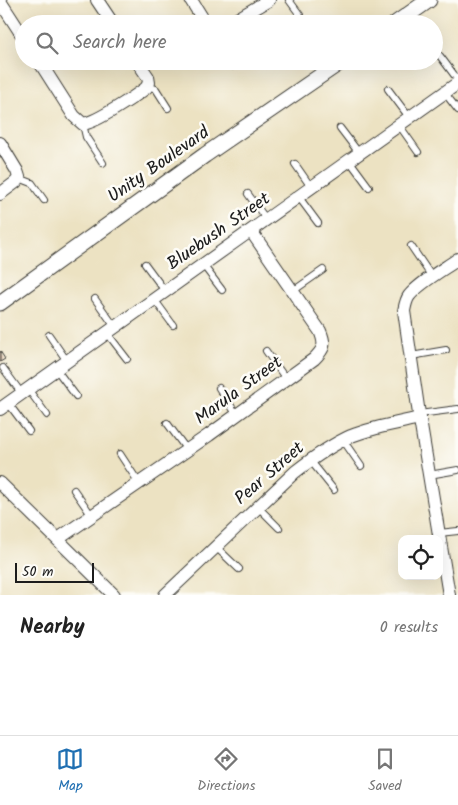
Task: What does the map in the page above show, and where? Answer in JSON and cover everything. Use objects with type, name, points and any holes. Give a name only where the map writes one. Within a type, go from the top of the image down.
[{"type":"street","points":[[97,0],[107,15]]},
{"type":"street","points":[[191,0],[200,15]]},
{"type":"street","points":[[244,15],[269,0]]},
{"type":"street","points":[[408,15],[429,0]]},
{"type":"street","points":[[0,1],[15,24]]},
{"type":"street","points":[[45,70],[74,116],[83,124],[98,118],[144,90],[149,83],[143,70]]},
{"type":"street","name":"Unity Boulevard","points":[[0,303],[205,155],[329,70]]},
{"type":"street","name":"Bluebush Street","points":[[4,406],[458,82]]},
{"type":"street","points":[[0,143],[17,171],[19,178],[0,194]]},
{"type":"street","name":"Marula Street","points":[[58,539],[286,380],[314,359],[323,348],[324,343],[320,331],[251,231]]},
{"type":"street","points":[[452,591],[429,475],[404,311],[409,297],[422,284],[458,259]]},
{"type":"street","name":"Pear Street","points":[[170,593],[258,507],[310,460],[343,440],[362,432],[420,416]]},
{"type":"street","points":[[0,483],[114,595]]},
{"type":"lane","points":[[289,0],[299,15]]},
{"type":"lane","points":[[443,60],[458,82]]},
{"type":"lane","points":[[148,86],[156,89],[168,108]]},
{"type":"lane","points":[[388,89],[418,152]]},
{"type":"lane","points":[[444,92],[458,110]]},
{"type":"lane","points":[[83,124],[86,137],[103,163]]},
{"type":"lane","points":[[340,128],[369,187]]},
{"type":"lane","points":[[294,164],[311,187]]},
{"type":"lane","points":[[19,178],[32,183],[44,200]]},
{"type":"lane","points":[[248,194],[266,220]]},
{"type":"lane","points":[[298,196],[318,223]]},
{"type":"lane","points":[[411,246],[432,277]]},
{"type":"lane","points":[[145,264],[173,325]]},
{"type":"lane","points":[[203,265],[222,290]]},
{"type":"lane","points":[[293,291],[323,270]]},
{"type":"lane","points":[[95,299],[127,359]]},
{"type":"lane","points":[[49,335],[67,361]]},
{"type":"lane","points":[[411,356],[446,350]]},
{"type":"lane","points":[[266,351],[286,380]]},
{"type":"lane","points":[[3,368],[47,415]]},
{"type":"lane","points":[[56,369],[76,396]]},
{"type":"lane","points":[[219,388],[237,415]]},
{"type":"lane","points":[[4,406],[29,431]]},
{"type":"lane","points":[[420,416],[458,409]]},
{"type":"lane","points":[[166,423],[187,450]]},
{"type":"lane","points":[[343,440],[361,466]]},
{"type":"lane","points":[[120,454],[139,483]]},
{"type":"lane","points":[[310,460],[334,490]]},
{"type":"lane","points":[[429,475],[458,470]]},
{"type":"lane","points":[[74,490],[92,516]]},
{"type":"lane","points":[[258,507],[279,528]]},
{"type":"lane","points":[[439,533],[458,531]]},
{"type":"lane","points":[[216,547],[239,569]]},
{"type":"building","points":[[0,351],[5,359],[0,362]]}]
